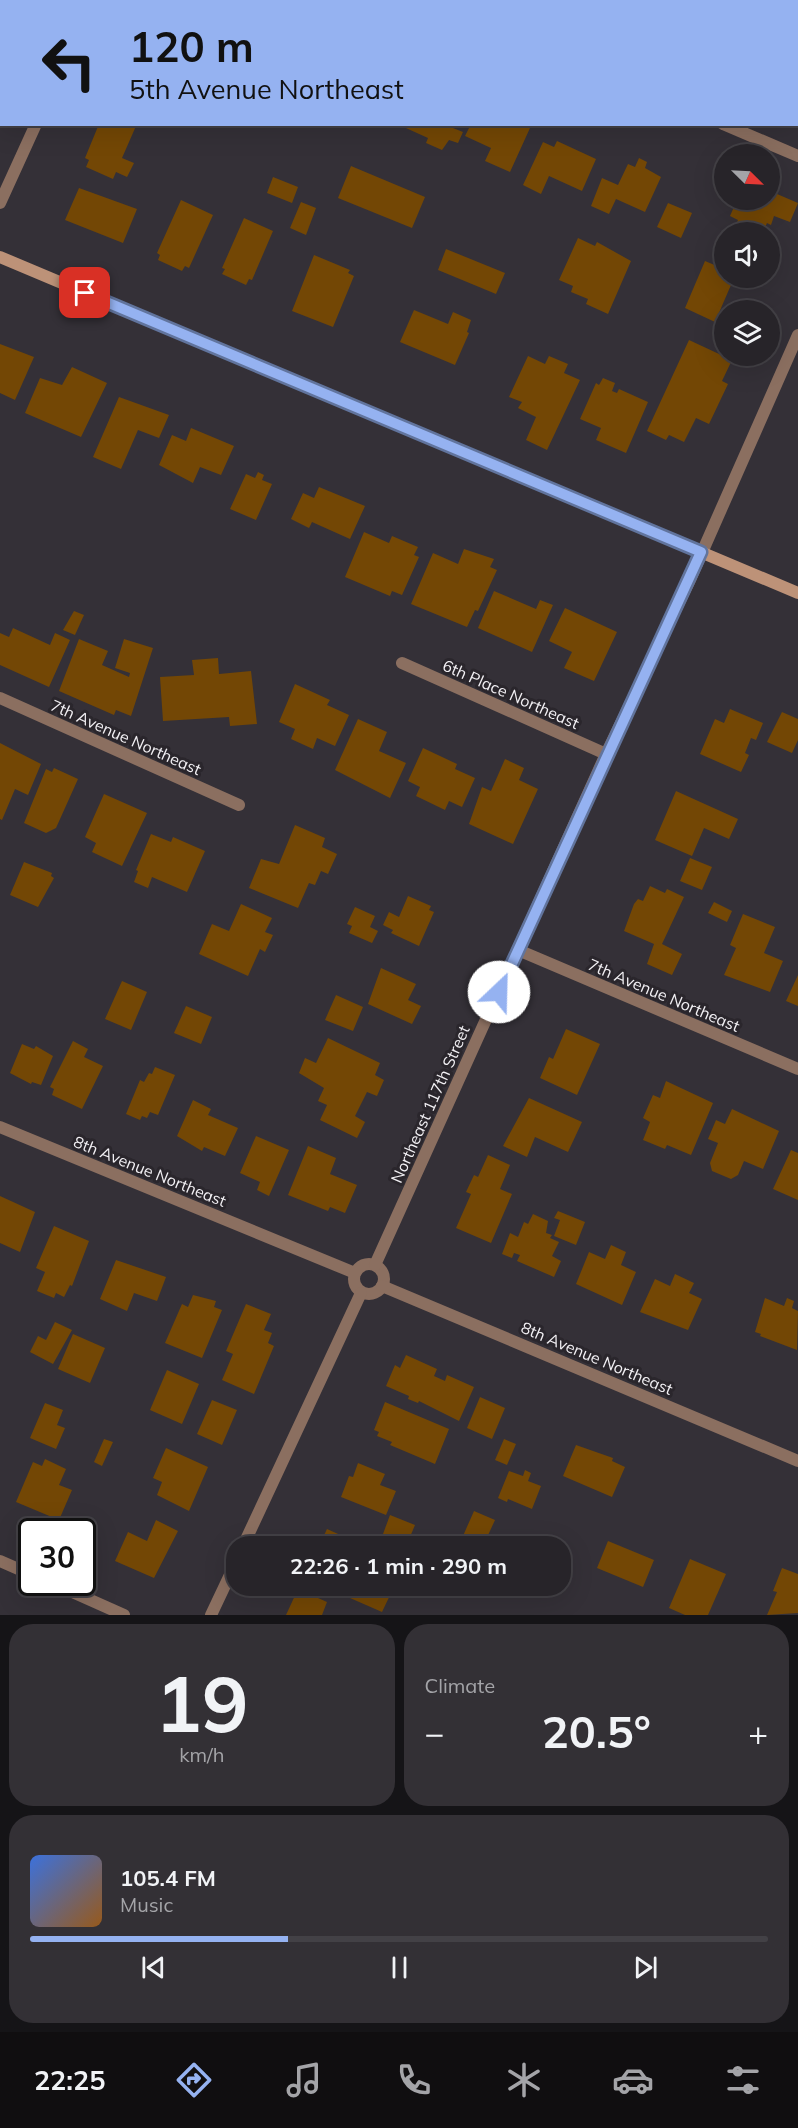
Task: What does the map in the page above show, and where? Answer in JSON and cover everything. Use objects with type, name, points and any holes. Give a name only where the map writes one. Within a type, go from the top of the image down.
[{"type":"main road","points":[[0,257],[798,593]]},
{"type":"street","points":[[0,203],[35,126]]},
{"type":"street","points":[[728,126],[798,156]]},
{"type":"street","name":"Northeast 117th Street","points":[[375,1265],[606,754],[701,552],[798,334]]},
{"type":"street","name":"6th Place Northeast","points":[[402,663],[606,754]]},
{"type":"street","name":"7th Avenue Northeast","points":[[0,698],[239,805]]},
{"type":"street","name":"7th Avenue Northeast","points":[[518,951],[798,1069]]},
{"type":"street","name":"8th Avenue Northeast","points":[[0,1127],[355,1274]]},
{"type":"street","points":[[363,1265],[375,1265],[383,1274],[382,1286],[372,1294],[361,1293],[354,1285],[355,1274],[363,1265]]},
{"type":"street","name":"8th Avenue Northeast","points":[[382,1286],[798,1461]]},
{"type":"street","points":[[248,1536],[361,1293]]},
{"type":"street","points":[[0,1561],[18,1569]]},
{"type":"street","points":[[211,1615],[226,1583]]},
{"type":"street","points":[[81,1596],[124,1615]]},
{"type":"building","points":[[98,126],[136,126],[122,158],[134,163],[127,177],[116,172],[113,179],[86,167],[89,160],[85,158]]},
{"type":"building","points":[[401,126],[454,126],[453,128],[463,132],[458,143],[449,140],[442,150],[426,143],[428,138]]},
{"type":"building","points":[[470,126],[526,126],[530,128],[510,172],[485,161],[491,148],[465,136]]},
{"type":"building","points":[[557,141],[596,159],[582,191],[549,176],[541,194],[523,185],[543,142],[554,147]]},
{"type":"building","points":[[639,158],[647,162],[645,168],[661,177],[645,212],[616,199],[609,214],[591,206],[602,178],[618,185],[628,164],[635,167]]},
{"type":"building","points":[[351,166],[425,197],[412,228],[338,198]]},
{"type":"building","points":[[273,177],[298,187],[292,203],[267,193]]},
{"type":"building","points":[[79,188],[137,209],[123,243],[65,220]]},
{"type":"building","points":[[780,195],[798,203],[790,222],[774,216],[772,222],[737,222],[738,220],[730,216],[733,210],[780,210]]},
{"type":"building","points":[[181,200],[213,215],[189,268],[185,266],[182,271],[158,260],[160,255],[157,253]]},
{"type":"building","points":[[301,202],[316,208],[306,235],[290,228]]},
{"type":"building","points":[[668,203],[692,213],[681,238],[657,227]]},
{"type":"building","points":[[244,218],[273,231],[252,280],[249,279],[246,285],[222,274],[225,269],[222,268]]},
{"type":"building","points":[[578,238],[595,246],[597,242],[631,261],[608,314],[586,304],[588,299],[571,292],[573,286],[559,280]]},
{"type":"building","points":[[446,249],[505,273],[496,294],[438,270]]},
{"type":"building","points":[[314,255],[350,270],[348,273],[354,276],[333,327],[292,311]]},
{"type":"building","points":[[705,261],[714,265],[714,288],[730,288],[724,300],[714,300],[714,322],[685,308]]},
{"type":"building","points":[[414,310],[448,324],[453,312],[471,320],[467,332],[469,333],[455,365],[400,342]]},
{"type":"building","points":[[689,340],[714,352],[714,366],[729,366],[722,381],[728,384],[709,424],[696,418],[684,442],[669,435],[666,440],[647,431]]},
{"type":"building","points":[[0,344],[34,357],[15,400],[0,393]]},
{"type":"building","points":[[528,356],[545,364],[549,356],[568,364],[564,373],[580,380],[547,450],[526,440],[536,417],[518,408],[522,402],[509,397]]},
{"type":"building","points":[[72,367],[107,383],[81,437],[25,413],[40,378],[62,385]]},
{"type":"building","points":[[603,378],[615,383],[612,391],[617,393],[619,389],[648,402],[626,453],[596,440],[601,428],[580,419],[596,383],[599,385]]},
{"type":"building","points":[[119,397],[169,415],[159,438],[138,430],[121,469],[93,457]]},
{"type":"building","points":[[191,428],[234,446],[221,475],[200,467],[193,483],[159,465],[172,435],[186,441]]},
{"type":"building","points":[[258,472],[264,475],[262,480],[272,484],[256,520],[230,509],[246,474],[255,478]]},
{"type":"building","points":[[319,487],[365,506],[350,539],[312,522],[309,528],[291,519],[303,493],[314,498]]},
{"type":"building","points":[[364,532],[389,543],[392,536],[418,547],[414,555],[419,557],[402,595],[392,591],[390,596],[345,577]]},
{"type":"building","points":[[464,549],[494,559],[490,567],[497,570],[478,611],[475,610],[467,627],[411,604],[433,553],[458,564]]},
{"type":"building","points":[[494,591],[536,609],[540,600],[553,605],[532,652],[478,628]]},
{"type":"building","points":[[565,608],[617,632],[594,681],[564,668],[572,652],[549,641]]},
{"type":"building","points":[[74,611],[84,615],[75,635],[63,630]]},
{"type":"building","points":[[13,628],[50,645],[55,633],[70,640],[49,687],[0,665],[0,633],[9,637]]},
{"type":"building","points":[[79,639],[108,651],[102,665],[129,677],[130,673],[115,668],[124,639],[153,648],[131,716],[116,710],[114,715],[59,691]]},
{"type":"building","points":[[218,658],[219,674],[251,671],[257,724],[230,726],[229,717],[163,721],[160,677],[194,675],[192,660]]},
{"type":"building","points":[[295,684],[330,700],[327,705],[349,715],[335,746],[317,738],[313,749],[291,739],[295,729],[279,722]]},
{"type":"building","points":[[730,709],[763,723],[756,740],[751,738],[745,753],[749,755],[741,772],[700,754],[715,719],[724,723]]},
{"type":"building","points":[[782,712],[798,719],[798,740],[792,753],[767,742]]},
{"type":"building","points":[[358,719],[387,732],[379,751],[406,763],[390,798],[335,770]]},
{"type":"building","points":[[0,743],[41,764],[28,795],[15,789],[2,820],[0,819]]},
{"type":"building","points":[[423,748],[457,764],[455,769],[475,778],[462,807],[449,801],[445,810],[416,796],[420,787],[408,781]]},
{"type":"building","points":[[505,759],[524,768],[519,780],[538,789],[513,844],[469,824],[482,787],[491,791]]},
{"type":"building","points":[[54,768],[78,779],[56,828],[46,833],[24,823],[46,769],[52,772]]},
{"type":"building","points":[[676,791],[738,819],[729,839],[704,828],[692,856],[655,840]]},
{"type":"building","points":[[104,794],[147,813],[122,866],[92,852],[96,843],[85,837]]},
{"type":"building","points":[[295,825],[325,838],[322,847],[337,854],[328,874],[321,871],[315,885],[309,883],[298,908],[249,888],[261,859],[279,864]]},
{"type":"building","points":[[151,834],[171,842],[173,837],[205,851],[187,892],[152,877],[148,888],[134,882],[138,871],[136,870]]},
{"type":"building","points":[[690,858],[712,867],[702,890],[680,881]]},
{"type":"building","points":[[24,862],[52,873],[51,876],[54,878],[38,907],[10,895]]},
{"type":"building","points":[[650,886],[665,893],[667,889],[684,897],[662,944],[682,954],[672,975],[647,964],[654,944],[624,931],[634,904],[638,899],[643,901]]},
{"type":"building","points":[[408,896],[431,906],[429,910],[434,912],[419,946],[391,933],[393,930],[383,925],[389,912],[399,917]]},
{"type":"building","points":[[714,902],[732,911],[727,922],[708,913]]},
{"type":"building","points":[[241,904],[272,918],[265,932],[273,935],[265,952],[260,949],[248,976],[199,954],[212,924],[229,931]]},
{"type":"building","points":[[355,907],[375,916],[370,927],[378,931],[372,943],[349,933],[352,926],[347,924]]},
{"type":"building","points":[[743,914],[775,927],[764,953],[783,961],[770,992],[724,975],[736,948],[730,945]]},
{"type":"building","points":[[381,968],[416,984],[408,1000],[421,1006],[412,1024],[368,1004]]},
{"type":"building","points":[[798,975],[798,1006],[786,1001]]},
{"type":"building","points":[[122,981],[147,992],[131,1030],[105,1019]]},
{"type":"building","points":[[336,995],[363,1007],[353,1031],[325,1020]]},
{"type":"building","points":[[186,1006],[212,1017],[201,1044],[174,1033]]},
{"type":"building","points":[[566,1029],[600,1044],[577,1095],[540,1078],[549,1057],[553,1059]]},
{"type":"building","points":[[328,1038],[380,1063],[375,1075],[384,1080],[377,1096],[367,1092],[355,1116],[365,1122],[357,1138],[320,1120],[327,1105],[318,1101],[324,1088],[299,1073],[305,1058],[316,1063]]},
{"type":"building","points":[[73,1041],[88,1049],[84,1057],[103,1066],[82,1109],[52,1095],[54,1089],[50,1087]]},
{"type":"building","points":[[22,1044],[34,1049],[36,1046],[53,1056],[41,1085],[32,1082],[31,1084],[10,1073]]},
{"type":"building","points":[[155,1067],[175,1075],[158,1115],[150,1112],[147,1118],[142,1116],[140,1120],[126,1114],[140,1080],[144,1082]]},
{"type":"building","points":[[666,1081],[713,1103],[691,1155],[667,1145],[665,1149],[643,1140],[650,1122],[643,1118],[653,1095],[660,1098]]},
{"type":"building","points":[[529,1098],[582,1122],[568,1152],[535,1137],[527,1157],[503,1146]]},
{"type":"building","points":[[193,1100],[211,1109],[208,1115],[238,1128],[225,1156],[204,1147],[202,1151],[177,1136]]},
{"type":"building","points":[[732,1109],[779,1131],[763,1169],[744,1161],[738,1175],[731,1179],[712,1171],[710,1163],[718,1143],[708,1139],[716,1120],[725,1124]]},
{"type":"building","points":[[256,1136],[289,1150],[269,1196],[257,1190],[260,1182],[240,1173]]},
{"type":"building","points":[[308,1146],[336,1158],[330,1174],[357,1185],[345,1213],[330,1207],[328,1211],[288,1195]]},
{"type":"building","points":[[791,1150],[798,1153],[798,1200],[773,1189]]},
{"type":"building","points":[[488,1155],[510,1165],[500,1189],[512,1194],[491,1243],[456,1228],[471,1194],[466,1192],[474,1175],[478,1177]]},
{"type":"building","points":[[0,1196],[35,1212],[20,1252],[0,1243]]},
{"type":"building","points":[[558,1211],[585,1222],[576,1245],[554,1236],[560,1220],[554,1218]]},
{"type":"building","points":[[533,1214],[548,1221],[546,1233],[552,1235],[550,1238],[559,1242],[552,1256],[561,1261],[554,1277],[517,1261],[520,1255],[514,1253],[512,1258],[502,1254],[510,1233],[518,1237],[524,1222],[528,1224]]},
{"type":"building","points":[[54,1226],[89,1241],[72,1286],[70,1285],[64,1297],[56,1293],[54,1298],[37,1291],[45,1272],[36,1268]]},
{"type":"building","points":[[611,1245],[626,1252],[621,1265],[636,1272],[622,1305],[576,1284],[589,1252],[605,1259]]},
{"type":"building","points":[[116,1260],[166,1277],[157,1301],[134,1293],[127,1311],[100,1299]]},
{"type":"building","points":[[675,1274],[694,1283],[689,1293],[702,1299],[688,1330],[640,1312],[655,1279],[670,1286]]},
{"type":"building","points":[[193,1295],[216,1301],[214,1307],[222,1310],[202,1358],[165,1343],[182,1304],[188,1307]]},
{"type":"building","points":[[765,1298],[784,1306],[787,1298],[794,1301],[792,1308],[798,1311],[797,1350],[755,1332]]},
{"type":"building","points":[[246,1304],[271,1314],[264,1330],[272,1333],[268,1343],[274,1346],[254,1394],[222,1380],[233,1354],[226,1351]]},
{"type":"building","points":[[55,1322],[72,1330],[53,1364],[30,1352],[38,1336],[46,1340]]},
{"type":"building","points":[[73,1334],[105,1348],[90,1383],[58,1369]]},
{"type":"building","points":[[406,1355],[437,1369],[434,1376],[445,1381],[447,1375],[474,1387],[459,1421],[419,1401],[418,1403],[408,1399],[409,1396],[386,1386],[395,1365],[400,1368]]},
{"type":"building","points":[[167,1370],[199,1384],[182,1424],[150,1410]]},
{"type":"building","points":[[480,1397],[505,1408],[492,1439],[467,1428]]},
{"type":"building","points":[[212,1400],[237,1410],[222,1445],[197,1434]]},
{"type":"building","points":[[385,1402],[449,1429],[435,1464],[390,1445],[392,1442],[377,1436],[379,1432],[374,1430]]},
{"type":"building","points":[[45,1403],[63,1410],[57,1425],[65,1428],[56,1449],[30,1438]]},
{"type":"building","points":[[104,1439],[113,1442],[102,1466],[94,1462]]},
{"type":"building","points":[[504,1439],[516,1444],[507,1465],[495,1460]]},
{"type":"building","points":[[576,1445],[613,1458],[612,1461],[625,1467],[612,1497],[563,1476]]},
{"type":"building","points":[[166,1448],[208,1467],[189,1511],[157,1495],[162,1482],[153,1478]]},
{"type":"building","points":[[45,1459],[66,1469],[59,1485],[72,1490],[60,1518],[54,1518],[16,1502],[33,1462],[42,1466]]},
{"type":"building","points":[[358,1463],[385,1474],[380,1485],[396,1491],[386,1515],[341,1497],[349,1476],[353,1477]]},
{"type":"building","points":[[525,1470],[531,1473],[528,1481],[541,1486],[532,1509],[508,1499],[507,1502],[498,1498],[509,1471],[523,1476]]},
{"type":"building","points":[[474,1511],[495,1520],[488,1536],[463,1536]]},
{"type":"building","points":[[390,1515],[415,1525],[410,1536],[383,1534]]},
{"type":"building","points":[[156,1520],[178,1531],[154,1578],[115,1561],[128,1532],[147,1541]]},
{"type":"building","points":[[327,1529],[343,1536],[324,1536]]},
{"type":"building","points":[[608,1541],[654,1560],[643,1587],[597,1568]]},
{"type":"building","points":[[690,1559],[726,1574],[708,1615],[685,1615],[669,1608]]},
{"type":"building","points":[[782,1568],[798,1574],[798,1613],[767,1615],[777,1592],[773,1591]]},
{"type":"building","points":[[295,1596],[314,1596],[327,1602],[322,1615],[286,1615]]},
{"type":"building","points":[[351,1596],[390,1596],[382,1612],[350,1598]]},
{"type":"route","points":[[85,293],[701,552],[689,582],[606,754],[499,992]]}]
